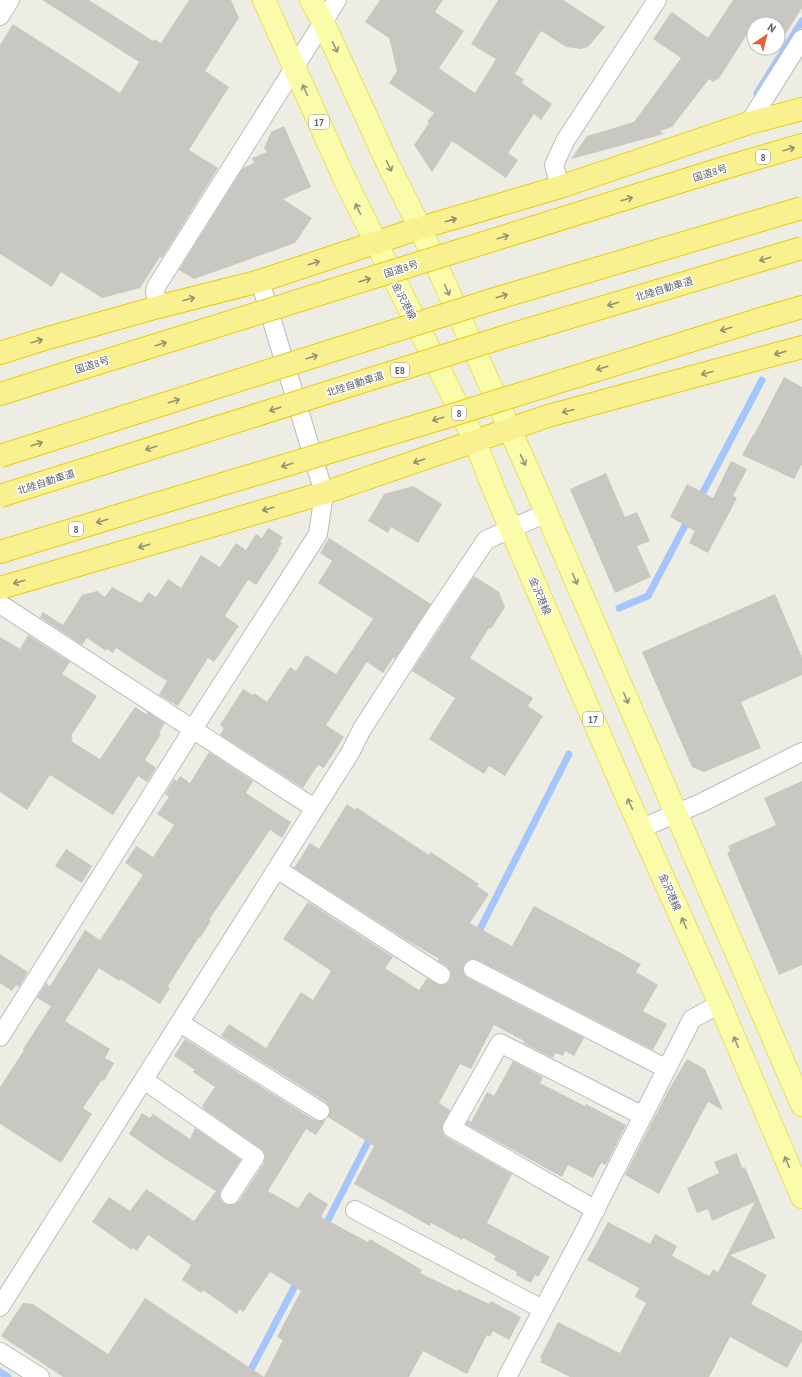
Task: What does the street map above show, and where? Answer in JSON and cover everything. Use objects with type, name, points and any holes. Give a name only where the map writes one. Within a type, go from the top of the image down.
[{"type":"highway","points":[[0,353],[40,340],[158,307],[260,281],[420,228],[560,187],[749,123],[802,108]]},
{"type":"highway","name":"国道8号","points":[[0,394],[802,145]]},
{"type":"highway","points":[[0,456],[498,298],[802,208]]},
{"type":"highway","name":"北陸自動車道","points":[[0,496],[510,335],[802,248]]},
{"type":"highway","name":"8","points":[[0,552],[446,417],[764,318],[802,308]]},
{"type":"highway","points":[[0,588],[324,493],[548,416],[802,347]]},
{"type":"main road","name":"金沢港線","points":[[264,0],[375,244],[475,441],[511,529],[626,796],[642,828],[720,1004],[802,1197]]},
{"type":"main road","points":[[311,0],[323,22],[387,162],[420,228],[546,513],[802,1105]]},
{"type":"street","points":[[0,16],[10,0]]},
{"type":"street","points":[[158,307],[155,292],[156,287],[337,0]]},
{"type":"street","points":[[560,187],[554,165],[565,141],[658,0]]},
{"type":"street","points":[[749,123],[802,39]]},
{"type":"street","points":[[0,1037],[193,728],[318,534],[324,493],[260,281]]},
{"type":"street","points":[[0,1307],[350,753],[362,729],[486,540],[546,513]]},
{"type":"street","points":[[0,604],[314,808]]},
{"type":"street","points":[[642,828],[701,803],[802,752]]},
{"type":"street","points":[[277,869],[441,975]]},
{"type":"street","points":[[473,969],[666,1069]]},
{"type":"street","points":[[507,1377],[596,1210],[692,1019],[720,1004]]},
{"type":"street","points":[[180,1023],[320,1111]]},
{"type":"street","points":[[596,1210],[452,1128],[500,1043],[643,1116]]},
{"type":"street","points":[[144,1080],[256,1157],[230,1195]]},
{"type":"street","points":[[355,1210],[542,1309]]},
{"type":"street","points":[[0,1352],[40,1377]]},
{"type":"building","points":[[42,0],[89,0],[153,41],[154,39],[161,43],[189,0],[231,0],[239,18],[205,71],[229,87],[189,150],[218,168],[162,258],[160,257],[140,288],[102,298],[61,272],[52,287],[0,254],[0,45],[13,24],[120,93],[139,62]]},
{"type":"building","points":[[380,0],[443,0],[435,12],[464,31],[439,68],[475,93],[496,59],[471,44],[498,0],[563,0],[605,27],[588,47],[581,49],[566,47],[541,31],[515,74],[524,79],[522,83],[552,104],[541,120],[534,114],[508,153],[518,160],[506,178],[452,141],[432,172],[414,145],[434,113],[389,83],[397,71],[389,38],[365,22]]},
{"type":"building","points":[[733,0],[802,0],[802,8],[786,33],[786,16],[746,16],[746,36],[718,80],[716,79],[714,82],[709,79],[672,127],[660,131],[664,134],[571,159],[587,136],[634,122],[681,58],[653,39],[672,12],[708,38]]},
{"type":"building","points":[[284,126],[311,187],[283,199],[312,218],[295,243],[194,279],[179,270],[243,168],[254,163],[252,158],[267,152],[264,148],[271,132]]},
{"type":"building","points":[[784,377],[802,387],[802,464],[794,479],[742,455]]},
{"type":"building","points":[[731,461],[747,469],[733,496],[737,498],[708,553],[689,543],[695,531],[670,517],[687,484],[713,498]]},
{"type":"building","points":[[606,473],[625,517],[637,512],[650,541],[637,546],[651,577],[615,593],[570,489]]},
{"type":"building","points":[[413,486],[442,504],[418,543],[391,527],[388,533],[368,521],[384,494]]},
{"type":"building","points":[[268,528],[283,537],[280,542],[282,543],[278,549],[279,550],[256,585],[248,580],[225,616],[239,626],[214,662],[208,658],[178,706],[159,695],[167,681],[116,648],[113,653],[107,649],[106,651],[87,638],[82,645],[40,617],[43,612],[63,625],[82,595],[97,591],[105,597],[112,587],[141,603],[148,592],[156,597],[168,579],[181,588],[201,555],[220,567],[236,543],[246,550],[256,534],[262,538]]},
{"type":"building","points":[[329,538],[431,604],[395,659],[393,658],[383,673],[367,662],[326,725],[344,737],[324,768],[318,765],[303,788],[220,735],[224,728],[220,725],[243,689],[253,695],[254,693],[267,702],[290,667],[296,671],[306,655],[336,674],[373,619],[318,583],[332,561],[320,553]]},
{"type":"building","points":[[474,576],[499,592],[505,607],[491,629],[489,628],[470,658],[533,698],[528,706],[543,716],[505,776],[489,766],[484,774],[429,739],[455,698],[412,671]]},
{"type":"building","points":[[775,594],[802,657],[802,675],[741,702],[761,748],[704,772],[692,767],[642,652]]},
{"type":"building","points":[[28,635],[70,662],[62,674],[97,696],[71,736],[73,738],[71,741],[100,759],[135,707],[146,714],[148,712],[165,723],[159,733],[161,734],[145,760],[156,768],[147,782],[138,776],[113,815],[50,775],[27,810],[0,792],[0,637],[20,649]]},
{"type":"building","points":[[209,752],[253,781],[246,793],[291,822],[282,838],[270,830],[209,920],[211,921],[168,986],[170,988],[160,1004],[120,979],[119,981],[99,968],[65,1021],[110,1049],[105,1058],[114,1063],[104,1081],[102,1080],[83,1108],[92,1114],[61,1163],[0,1124],[0,1087],[51,1006],[37,998],[46,983],[50,986],[85,930],[100,940],[143,875],[125,863],[136,846],[153,857],[174,825],[157,814],[169,797],[165,794],[174,779],[177,781],[180,776],[190,783]]},
{"type":"building","points":[[802,781],[802,965],[779,975],[727,853],[730,851],[728,846],[776,825],[764,798]]},
{"type":"building","points":[[347,804],[355,810],[356,807],[429,855],[431,852],[479,884],[477,886],[489,894],[470,923],[512,946],[534,906],[641,964],[636,972],[658,985],[643,1011],[667,1024],[653,1050],[478,960],[468,960],[464,965],[464,974],[468,978],[584,1038],[574,1056],[565,1051],[563,1056],[556,1053],[553,1058],[523,1043],[524,1041],[494,1025],[471,1069],[460,1064],[439,1103],[450,1110],[442,1128],[446,1137],[512,1174],[487,1223],[550,1257],[538,1277],[535,1275],[531,1283],[516,1275],[517,1272],[494,1260],[496,1256],[431,1223],[430,1226],[354,1184],[374,1146],[328,1117],[330,1111],[326,1102],[221,1036],[229,1024],[266,1048],[301,992],[313,1000],[331,971],[283,939],[308,902],[393,957],[385,968],[419,990],[427,978],[440,985],[445,984],[450,980],[450,971],[447,966],[438,961],[439,959],[294,868],[310,843],[319,849]]},
{"type":"building","points":[[66,849],[92,866],[82,883],[55,866]]},
{"type":"building","points":[[0,954],[28,972],[19,987],[16,985],[12,991],[0,983]]},
{"type":"building","points":[[185,1039],[314,1120],[326,1120],[316,1135],[306,1129],[268,1191],[298,1208],[309,1192],[328,1204],[321,1217],[368,1242],[370,1239],[422,1270],[420,1273],[457,1291],[458,1289],[489,1304],[491,1301],[521,1317],[509,1340],[493,1331],[490,1337],[487,1335],[467,1374],[423,1351],[409,1377],[264,1377],[283,1340],[277,1337],[301,1291],[270,1272],[243,1312],[240,1309],[237,1314],[203,1290],[201,1293],[182,1280],[191,1265],[148,1235],[137,1251],[133,1248],[132,1250],[92,1222],[109,1197],[130,1211],[146,1189],[194,1221],[216,1191],[129,1134],[142,1113],[150,1118],[153,1114],[190,1139],[195,1128],[241,1160],[221,1190],[220,1199],[225,1204],[235,1204],[239,1201],[264,1163],[264,1152],[261,1149],[204,1109],[202,1106],[215,1087],[193,1072],[195,1070],[174,1056]]},
{"type":"building","points":[[687,1059],[705,1069],[723,1110],[708,1102],[659,1194],[625,1175],[668,1091]]},
{"type":"building","points":[[513,1061],[543,1077],[540,1083],[585,1106],[586,1104],[626,1125],[606,1165],[601,1163],[593,1178],[568,1165],[562,1177],[466,1124],[468,1120],[471,1122],[487,1092],[494,1096]]},
{"type":"building","points":[[737,1153],[742,1168],[745,1167],[775,1238],[730,1255],[767,1275],[751,1304],[802,1331],[802,1341],[787,1368],[730,1337],[709,1377],[570,1377],[540,1362],[542,1359],[540,1358],[558,1322],[620,1353],[646,1303],[635,1297],[639,1288],[587,1260],[608,1222],[650,1244],[655,1234],[677,1246],[672,1256],[709,1276],[713,1269],[718,1272],[755,1202],[712,1221],[708,1209],[697,1213],[687,1188],[719,1173],[714,1162]]},
{"type":"building","points":[[145,1298],[264,1377],[63,1377],[1,1336],[23,1303],[33,1304],[108,1354]]},
{"type":"waterway","points":[[757,93],[802,21]]},
{"type":"waterway","points":[[699,500],[762,380]]},
{"type":"waterway","points":[[619,608],[648,596],[689,518]]},
{"type":"waterway","points":[[476,937],[569,754]]},
{"type":"waterway","points":[[324,1228],[372,1134]]},
{"type":"waterway","points":[[247,1377],[298,1280]]},
{"type":"waterway","points":[[0,1372],[8,1377]]}]
